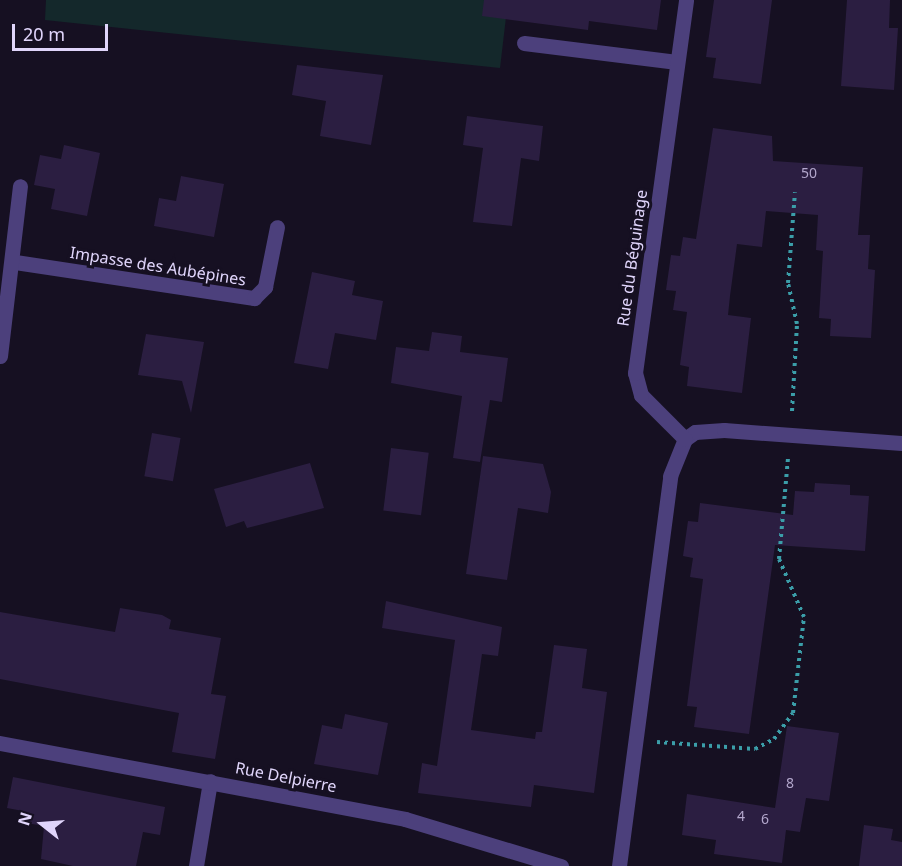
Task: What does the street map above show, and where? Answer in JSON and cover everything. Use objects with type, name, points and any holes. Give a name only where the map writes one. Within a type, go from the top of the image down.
[{"type":"street","name":"Rue du Béguinage","points":[[685,439],[641,394],[635,373],[686,0]]},
{"type":"street","points":[[524,43],[677,62]]},
{"type":"street","points":[[0,356],[15,262],[12,241],[20,186]]},
{"type":"street","name":"Impasse des Aubépines","points":[[15,262],[254,298],[265,286],[277,227]]},
{"type":"street","points":[[619,866],[670,476],[685,439],[706,430],[902,443]]},
{"type":"street","name":"Rue Delpierre","points":[[0,743],[405,819],[561,866]]},
{"type":"street","points":[[196,866],[210,781]]},
{"type":"path","points":[[637,740],[745,751],[766,745],[787,724],[796,696],[804,617],[779,559],[797,324],[788,283],[795,192]]},
{"type":"green space","points":[[46,0],[508,0],[500,68],[45,20]]},
{"type":"building","points":[[484,0],[661,0],[657,30],[589,21],[588,30],[482,16]]},
{"type":"building","points":[[714,0],[772,0],[761,84],[713,78],[716,58],[706,57]]},
{"type":"building","points":[[847,0],[890,0],[889,28],[898,28],[894,90],[841,86]]},
{"type":"building","points":[[297,65],[383,75],[371,145],[320,136],[326,101],[292,95]]},
{"type":"building","points":[[467,116],[543,126],[539,161],[521,158],[512,226],[473,222],[483,148],[463,145]]},
{"type":"building","points":[[713,128],[772,136],[773,161],[863,167],[858,235],[870,235],[868,269],[875,270],[871,338],[830,336],[831,319],[819,318],[823,251],[816,250],[818,215],[766,211],[762,247],[737,244],[730,296],[728,315],[751,318],[742,393],[687,386],[689,367],[680,365],[687,312],[673,310],[676,291],[666,290],[671,255],[680,256],[683,237],[696,239]]},
{"type":"building","points":[[64,145],[100,153],[87,216],[51,209],[55,189],[34,185],[40,155],[61,159]]},
{"type":"building","points":[[181,176],[224,184],[214,237],[154,226],[159,198],[176,201]]},
{"type":"building","points":[[312,272],[355,281],[352,295],[383,301],[376,340],[335,333],[328,369],[294,363]]},
{"type":"building","points":[[432,332],[462,336],[460,352],[508,358],[502,402],[490,400],[480,462],[453,458],[462,396],[391,383],[396,347],[429,351]]},
{"type":"building","points":[[146,334],[204,342],[191,413],[182,381],[138,375]]},
{"type":"building","points":[[152,433],[181,438],[173,481],[144,476]]},
{"type":"building","points":[[391,448],[429,453],[421,515],[383,511]]},
{"type":"building","points":[[483,456],[543,464],[551,492],[548,513],[518,508],[507,580],[466,574]]},
{"type":"building","points":[[310,463],[324,508],[247,528],[244,521],[226,527],[214,489]]},
{"type":"building","points":[[815,483],[850,485],[850,495],[869,496],[865,551],[775,545],[749,734],[694,727],[697,707],[687,706],[703,579],[690,577],[693,558],[683,556],[688,521],[698,522],[700,503],[793,515],[795,491],[814,492]]},
{"type":"building","points":[[386,601],[502,627],[498,656],[482,654],[471,730],[535,739],[536,732],[542,732],[554,645],[587,649],[582,688],[607,692],[594,793],[534,785],[531,807],[418,793],[422,763],[437,766],[455,640],[382,628]]},
{"type":"building","points":[[120,608],[162,615],[171,620],[169,629],[221,638],[211,694],[226,696],[215,759],[172,752],[179,713],[0,679],[0,612],[115,632]]},
{"type":"building","points":[[345,714],[388,723],[378,775],[314,764],[322,725],[342,729]]},
{"type":"building","points":[[787,726],[839,733],[829,801],[806,798],[800,832],[786,830],[782,863],[714,854],[716,840],[682,835],[687,794],[775,808]]},
{"type":"building","points":[[13,777],[165,807],[160,835],[143,832],[136,866],[73,866],[41,859],[44,826],[21,822],[23,811],[7,808]]},
{"type":"building","points":[[864,825],[893,829],[891,840],[902,842],[902,866],[859,866]]}]
